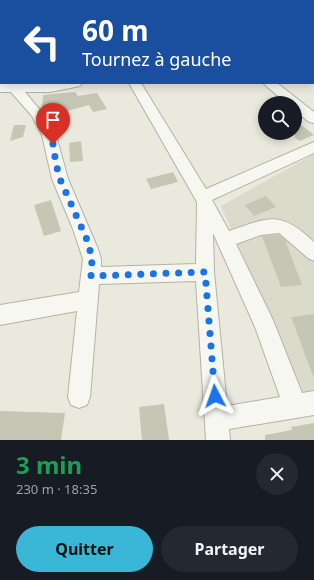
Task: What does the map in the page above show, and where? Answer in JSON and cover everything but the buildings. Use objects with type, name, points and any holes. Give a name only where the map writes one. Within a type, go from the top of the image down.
[{"type":"street","points":[[7,88],[50,88],[71,84]]},
{"type":"street","points":[[136,84],[204,200],[226,240],[251,291],[278,356],[304,405],[218,429],[205,272],[204,200]]},
{"type":"street","points":[[270,84],[285,96]]},
{"type":"street","points":[[7,88],[37,113],[46,127],[53,144],[60,179],[88,242],[92,259],[79,397]]},
{"type":"street","points":[[302,109],[314,119]]},
{"type":"street","points":[[204,200],[314,147]]},
{"type":"street","points":[[226,240],[271,226],[280,226],[287,229],[314,253]]},
{"type":"street","points":[[91,276],[205,272]]},
{"type":"street","points":[[0,315],[87,300]]},
{"type":"shaded area","points":[[314,154],[314,391],[303,392],[221,206]]},
{"type":"route","points":[[53,144],[60,179],[88,242],[92,259],[91,276],[205,272],[215,396]]}]
